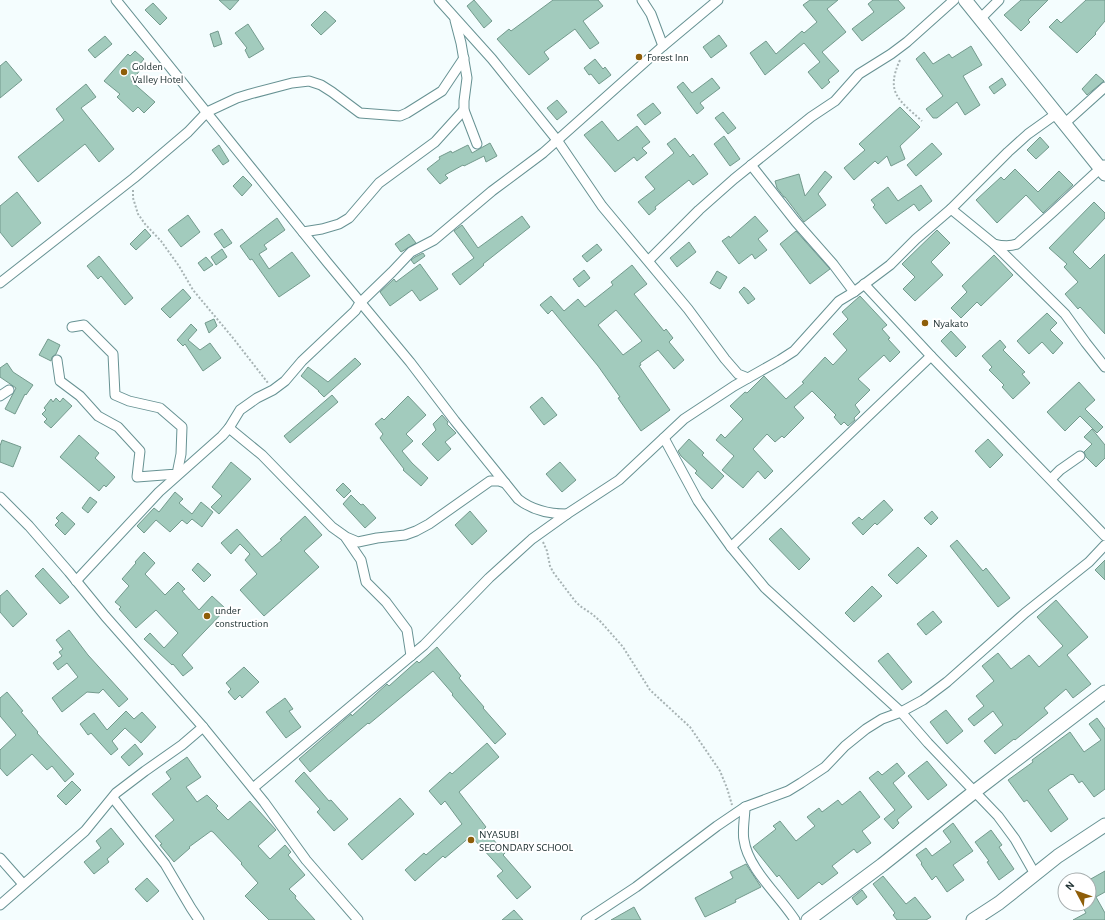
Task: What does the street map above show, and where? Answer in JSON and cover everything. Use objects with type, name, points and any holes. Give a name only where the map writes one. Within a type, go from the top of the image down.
[{"type":"street","points":[[116,0],[302,232],[410,362],[505,483],[524,504],[554,514],[567,514]]},
{"type":"street","points":[[438,0],[492,59],[557,140],[602,206],[688,309],[725,359],[738,374],[748,378]]},
{"type":"street","points":[[642,0],[651,14],[663,46]]},
{"type":"street","points":[[76,581],[159,492],[222,436],[229,428],[240,410],[257,398],[273,390],[284,381],[302,361],[355,311],[360,303],[411,252],[434,240],[492,191],[531,163],[663,46],[718,0]]},
{"type":"street","points":[[648,260],[699,210],[811,117],[835,101],[859,74],[907,42],[954,0]]},
{"type":"street","points":[[965,0],[1060,119],[1104,169],[1017,244],[1011,246],[994,244]]},
{"type":"street","points":[[980,19],[999,0]]},
{"type":"street","points":[[454,16],[464,58],[467,82],[464,110],[477,144]]},
{"type":"street","points":[[0,282],[132,179],[188,132],[207,112],[237,98],[250,94],[292,83],[309,81],[321,85],[360,113],[400,116],[442,91],[464,58]]},
{"type":"street","points":[[253,788],[431,639],[508,559],[567,514],[619,480],[684,419],[748,378],[794,351],[840,301],[890,265],[916,239],[951,209],[1028,134],[1060,119],[1105,87]]},
{"type":"street","points":[[302,232],[322,229],[339,224],[349,218],[379,183],[435,142],[464,110]]},
{"type":"street","points":[[751,166],[796,222],[833,264],[854,292]]},
{"type":"street","points":[[951,209],[994,244],[1065,314],[1105,367]]},
{"type":"street","points":[[864,284],[930,356],[1105,536]]},
{"type":"street","points":[[72,327],[84,325],[114,354],[115,396],[128,401],[160,408],[182,427],[181,454],[178,474]]},
{"type":"street","points":[[731,547],[930,356]]},
{"type":"street","points":[[57,360],[60,381],[80,396],[98,416],[118,427],[140,452],[137,477],[178,474]]},
{"type":"street","points":[[0,396],[9,390]]},
{"type":"street","points":[[229,428],[262,455],[332,527],[346,537],[358,542],[416,531],[446,513],[490,481],[505,483]]},
{"type":"street","points":[[664,438],[698,501],[731,547],[765,588],[901,712],[998,816],[1015,839],[1035,874]]},
{"type":"street","points":[[1051,479],[1060,470],[1080,456]]},
{"type":"street","points":[[0,497],[29,526],[153,672],[203,727],[253,788],[306,860],[358,920]]},
{"type":"street","points":[[346,537],[360,560],[366,582],[386,602],[407,630],[411,656]]},
{"type":"street","points":[[586,920],[636,887],[745,806],[788,791],[802,783],[825,767],[845,746],[866,729],[882,719],[901,712],[923,700],[947,682],[1025,613],[1089,562],[1105,545]]},
{"type":"street","points":[[808,920],[882,865],[974,792],[1105,692]]},
{"type":"street","points":[[0,905],[85,831],[112,798],[145,771],[182,745],[203,727]]},
{"type":"street","points":[[112,798],[165,864],[199,920]]},
{"type":"street","points":[[745,806],[743,838],[746,850],[766,882],[796,920]]},
{"type":"street","points":[[973,920],[999,903],[1058,856],[1105,825]]},
{"type":"street","points":[[0,858],[24,884]]},
{"type":"path","points":[[900,59],[894,79],[894,89],[898,99],[922,121]]},
{"type":"path","points":[[132,179],[138,214],[161,241],[179,266],[193,290],[233,338],[273,390]]},
{"type":"path","points":[[538,535],[545,544],[550,566],[553,572],[575,601],[600,621],[623,647],[650,690],[690,727],[720,771],[728,788],[735,813]]},
{"type":"building","points":[[219,0],[239,0],[230,10]]},
{"type":"building","points":[[474,0],[492,21],[484,28],[467,6]]},
{"type":"building","points":[[553,0],[598,0],[603,6],[583,21],[599,43],[590,49],[575,29],[544,52],[549,59],[529,75],[497,39],[509,29],[511,31]]},
{"type":"building","points":[[810,0],[838,0],[827,9],[846,32],[822,52],[839,71],[828,80],[830,82],[822,89],[808,72],[820,62],[804,43],[765,75],[750,53],[766,41],[776,54],[802,31],[804,33],[817,22],[803,5]]},
{"type":"building","points":[[873,0],[898,0],[905,8],[862,41],[852,29],[874,12],[868,4]]},
{"type":"building","points":[[1021,0],[1048,0],[1028,20],[1030,22],[1021,31],[1004,15]]},
{"type":"building","points":[[1086,0],[1105,0],[1105,21],[1095,33],[1096,34],[1077,53],[1049,27],[1057,19],[1061,23]]},
{"type":"building","points":[[153,3],[167,18],[160,25],[145,10]]},
{"type":"building","points":[[325,11],[336,21],[321,35],[311,25]]},
{"type":"building","points":[[248,24],[264,49],[249,58],[245,50],[247,48],[235,33]]},
{"type":"building","points":[[218,31],[222,44],[214,47],[210,34]]},
{"type":"building","points":[[719,35],[727,46],[711,58],[703,47]]},
{"type":"building","points":[[105,36],[112,44],[95,58],[88,50]]},
{"type":"building","points":[[971,46],[982,65],[963,76],[980,105],[965,115],[957,102],[937,118],[933,118],[926,109],[943,96],[916,59],[924,52],[933,64],[949,54],[952,58]]},
{"type":"building","points":[[135,51],[144,59],[139,65],[142,68],[131,81],[155,102],[144,113],[138,107],[133,112],[117,97],[120,94],[104,81],[128,54],[130,56]]},
{"type":"building","points":[[595,59],[603,69],[605,67],[611,75],[599,84],[584,68]]},
{"type":"building","points":[[6,61],[22,80],[0,98],[0,66]]},
{"type":"building","points":[[1096,74],[1104,81],[1087,95],[1082,89]]},
{"type":"building","points":[[712,78],[720,88],[700,103],[704,108],[697,114],[677,87],[683,82],[692,93]]},
{"type":"building","points":[[1002,78],[1006,85],[994,94],[989,87]]},
{"type":"building","points":[[86,84],[96,97],[81,108],[114,149],[99,162],[85,144],[38,182],[18,157],[64,120],[56,109]]},
{"type":"building","points":[[557,100],[567,112],[557,120],[547,108]]},
{"type":"building","points":[[653,103],[661,113],[645,125],[637,115]]},
{"type":"building","points":[[900,107],[920,127],[900,146],[905,159],[891,166],[887,156],[878,164],[875,161],[854,180],[844,168],[865,150],[859,144]]},
{"type":"building","points":[[723,112],[736,128],[728,134],[715,118]]},
{"type":"building","points":[[602,121],[618,141],[637,126],[650,142],[642,148],[647,153],[637,161],[634,157],[615,172],[584,135]]},
{"type":"building","points":[[724,136],[740,159],[730,166],[714,144]]},
{"type":"building","points":[[1040,137],[1049,147],[1036,159],[1027,150]]},
{"type":"building","points":[[675,138],[690,157],[693,154],[708,174],[693,185],[689,180],[655,207],[656,209],[649,215],[638,202],[655,189],[645,177],[674,153],[667,144]]},
{"type":"building","points":[[490,143],[497,156],[486,162],[484,156],[464,166],[463,165],[445,175],[448,178],[440,184],[427,169],[440,159],[439,157],[451,151],[452,153],[468,145],[472,153]]},
{"type":"building","points":[[932,143],[942,154],[916,176],[907,165]]},
{"type":"building","points":[[219,145],[229,161],[223,165],[212,150]]},
{"type":"building","points":[[1015,169],[1038,192],[1059,171],[1073,185],[1043,213],[1026,195],[997,223],[976,200],[1001,177],[1004,180]]},
{"type":"building","points":[[825,171],[832,177],[818,194],[826,205],[804,222],[777,188],[775,181],[799,174],[805,196]]},
{"type":"building","points":[[243,176],[252,185],[242,196],[233,186]]},
{"type":"building","points":[[921,185],[932,201],[919,211],[914,204],[886,224],[873,207],[875,205],[871,200],[888,187],[898,201]]},
{"type":"building","points":[[17,192],[41,223],[12,247],[0,232],[0,206]]},
{"type":"building","points":[[1094,202],[1105,213],[1105,218],[1073,252],[1090,269],[1105,254],[1105,334],[1080,307],[1078,309],[1065,294],[1078,282],[1064,267],[1067,264],[1049,248]]},
{"type":"building","points":[[188,215],[200,232],[181,247],[168,230]]},
{"type":"building","points":[[522,216],[530,227],[483,264],[484,265],[460,285],[452,274],[474,258],[454,231],[462,225],[478,248]]},
{"type":"building","points":[[755,216],[768,231],[758,239],[767,250],[755,259],[752,254],[739,264],[722,241],[729,236],[730,238]]},
{"type":"building","points":[[277,218],[285,230],[264,245],[267,249],[259,254],[269,269],[292,252],[310,276],[279,297],[252,259],[250,260],[240,246]]},
{"type":"building","points":[[145,229],[151,236],[136,250],[130,244]]},
{"type":"building","points":[[222,229],[232,243],[224,248],[214,234]]},
{"type":"building","points":[[937,230],[950,243],[931,262],[943,275],[915,301],[903,289],[915,277],[902,264]]},
{"type":"building","points":[[796,231],[830,269],[810,284],[780,244]]},
{"type":"building","points":[[409,234],[416,243],[401,252],[395,244]]},
{"type":"building","points":[[689,242],[696,252],[677,267],[670,258]]},
{"type":"building","points":[[597,244],[602,250],[587,262],[582,256]]},
{"type":"building","points":[[222,249],[227,257],[216,265],[211,257]]},
{"type":"building","points":[[423,253],[425,256],[414,264],[411,260]]},
{"type":"building","points":[[994,255],[1013,275],[981,306],[977,302],[961,318],[951,308],[967,292],[962,286]]},
{"type":"building","points":[[99,256],[133,298],[125,305],[101,276],[98,279],[87,266]]},
{"type":"building","points":[[206,257],[213,265],[204,271],[198,263]]},
{"type":"building","points":[[420,264],[438,289],[420,301],[412,290],[390,306],[380,292],[394,279],[396,282]]},
{"type":"building","points":[[632,265],[647,284],[634,294],[664,331],[666,329],[673,338],[669,342],[684,360],[674,369],[658,350],[640,363],[641,365],[639,366],[670,410],[641,431],[618,398],[620,397],[598,366],[552,310],[548,314],[540,305],[551,296],[564,311],[578,299],[585,307],[613,285],[611,282]],"holes":[[[616,310],[642,341],[623,355],[598,325]]]},
{"type":"building","points":[[584,270],[590,278],[579,287],[573,279]]},
{"type":"building","points":[[717,271],[727,277],[720,289],[710,283]]},
{"type":"building","points":[[744,287],[755,299],[748,304],[739,292]]},
{"type":"building","points":[[183,289],[191,298],[170,318],[161,309]]},
{"type":"building","points":[[860,296],[887,325],[882,329],[890,338],[888,339],[900,352],[890,362],[884,355],[858,379],[870,390],[855,405],[860,412],[854,418],[855,420],[848,426],[844,422],[841,425],[834,417],[836,415],[812,391],[794,407],[804,418],[784,438],[782,436],[775,442],[767,434],[753,449],[773,471],[765,479],[758,471],[743,488],[722,470],[734,456],[716,440],[721,434],[725,438],[743,419],[730,406],[745,392],[747,393],[764,376],[786,399],[804,383],[802,382],[825,357],[833,365],[847,350],[833,334],[848,319],[842,312]]},
{"type":"building","points":[[1047,313],[1057,323],[1050,330],[1063,343],[1053,354],[1042,342],[1029,354],[1017,341]]},
{"type":"building","points":[[214,319],[217,326],[209,333],[205,323]]},
{"type":"building","points":[[191,324],[197,330],[188,340],[200,350],[210,343],[221,358],[203,371],[185,344],[183,346],[177,340]]},
{"type":"building","points":[[951,331],[966,347],[956,357],[941,341]]},
{"type":"building","points":[[48,339],[60,345],[51,361],[39,355]]},
{"type":"building","points":[[1000,340],[1006,347],[1003,350],[1025,372],[1022,374],[1030,383],[1013,399],[1002,387],[1004,385],[989,370],[992,367],[982,356]]},
{"type":"building","points":[[355,358],[361,364],[324,397],[301,376],[308,367],[328,382]]},
{"type":"building","points":[[7,363],[13,372],[33,385],[26,395],[25,394],[15,414],[5,409],[16,388],[0,377],[0,368]]},
{"type":"building","points":[[1079,382],[1095,400],[1085,409],[1103,427],[1097,433],[1080,416],[1065,431],[1047,412]]},
{"type":"building","points":[[332,395],[338,402],[290,443],[284,436]]},
{"type":"building","points":[[408,396],[426,415],[406,434],[413,441],[402,451],[428,478],[421,486],[403,470],[404,469],[380,438],[383,434],[375,424],[382,418],[384,420]]},
{"type":"building","points":[[542,397],[557,415],[544,425],[530,407]]},
{"type":"building","points":[[56,398],[60,402],[63,398],[72,406],[51,428],[44,422],[47,419],[42,414],[46,410],[44,408],[51,399],[53,402]]},
{"type":"building","points":[[442,415],[448,422],[447,424],[456,433],[445,442],[451,449],[438,461],[422,444],[436,430],[433,424]]},
{"type":"building","points":[[1092,429],[1105,445],[1105,458],[1096,467],[1086,457],[1084,452],[1092,444],[1084,437]]},
{"type":"building","points":[[79,435],[99,453],[95,458],[115,477],[106,487],[104,485],[99,491],[60,457]]},
{"type":"building","points":[[689,439],[704,453],[702,455],[724,476],[712,489],[695,473],[697,471],[681,456],[678,451]]},
{"type":"building","points":[[988,439],[1003,455],[990,468],[975,451]]},
{"type":"building","points":[[2,440],[21,447],[13,467],[0,462],[0,446]]},
{"type":"building","points":[[231,462],[251,479],[219,514],[211,507],[222,496],[212,487]]},
{"type":"building","points":[[560,462],[576,480],[562,492],[546,474]]},
{"type":"building","points":[[343,483],[351,491],[344,498],[336,490]]},
{"type":"building","points":[[175,492],[183,499],[179,503],[192,514],[201,502],[213,512],[202,527],[192,519],[187,524],[182,520],[170,532],[156,520],[144,533],[137,526],[154,508],[159,512]]},
{"type":"building","points":[[351,495],[361,505],[363,504],[376,518],[365,528],[343,504]]},
{"type":"building","points":[[90,497],[97,502],[88,513],[82,508]]},
{"type":"building","points":[[884,500],[893,510],[877,525],[875,523],[863,535],[852,523],[859,517],[862,520]]},
{"type":"building","points":[[470,511],[487,531],[472,545],[455,525]]},
{"type":"building","points":[[932,511],[938,518],[931,525],[924,518]]},
{"type":"building","points":[[62,512],[75,524],[65,535],[55,525],[59,521],[56,518]]},
{"type":"building","points":[[305,516],[322,535],[304,551],[319,567],[264,616],[240,590],[257,574],[245,560],[250,554],[240,544],[231,554],[221,543],[237,529],[262,557],[282,540],[280,539]]},
{"type":"building","points":[[781,528],[810,559],[799,570],[769,539]]},
{"type":"building","points":[[957,540],[983,571],[986,568],[1010,598],[998,607],[950,546]]},
{"type":"building","points":[[918,547],[927,556],[897,584],[888,575]]},
{"type":"building","points":[[144,552],[155,563],[145,574],[165,595],[178,582],[185,589],[182,591],[199,610],[212,596],[226,609],[182,655],[193,668],[183,676],[173,664],[172,665],[144,639],[150,633],[164,648],[178,633],[156,610],[136,628],[119,609],[121,607],[115,602],[129,586],[122,579]]},
{"type":"building","points":[[1105,560],[1105,580],[1095,570]]},
{"type":"building","points":[[198,563],[211,575],[204,582],[192,570]]},
{"type":"building","points":[[43,568],[69,597],[60,604],[35,576]]},
{"type":"building","points":[[872,586],[882,596],[854,622],[845,613]]},
{"type":"building","points":[[7,590],[27,614],[13,627],[0,612],[0,596]]},
{"type":"building","points":[[1056,600],[1088,637],[1067,655],[1091,684],[1073,698],[1066,689],[1044,708],[1048,713],[995,754],[984,741],[1003,725],[993,711],[974,726],[968,719],[984,706],[976,696],[994,681],[982,666],[998,653],[1011,669],[1029,655],[1039,667],[1063,646],[1037,617]]},
{"type":"building","points":[[933,611],[942,622],[926,635],[917,624]]},
{"type":"building","points":[[69,630],[88,655],[128,699],[119,707],[103,689],[99,693],[87,692],[62,712],[52,698],[78,677],[67,663],[58,670],[53,663],[62,656],[59,652],[63,649],[56,640]]},
{"type":"building","points":[[437,647],[461,676],[459,678],[506,734],[495,744],[433,671],[310,772],[299,759],[351,714],[352,716],[387,684],[389,686],[417,661],[419,663]]},
{"type":"building","points":[[888,653],[912,682],[902,690],[878,661]]},
{"type":"building","points":[[244,667],[259,682],[242,698],[240,695],[235,700],[228,692],[231,689],[226,683]]},
{"type":"building","points":[[7,692],[23,711],[21,712],[38,732],[37,733],[74,774],[65,782],[52,766],[47,770],[32,754],[7,776],[0,768],[0,750],[16,735],[0,716],[0,698]]},
{"type":"building","points":[[285,698],[293,709],[289,711],[301,727],[286,738],[266,712]]},
{"type":"building","points":[[946,710],[963,731],[947,744],[930,722]]},
{"type":"building","points":[[126,711],[134,719],[142,712],[156,727],[141,743],[125,728],[112,741],[118,749],[111,755],[91,733],[88,735],[80,724],[94,713],[107,730]]},
{"type":"building","points":[[1097,718],[1105,729],[1105,789],[1094,797],[1082,781],[1079,783],[1073,774],[1071,774],[1048,790],[1068,819],[1051,832],[1027,800],[1024,802],[1008,780],[1070,732],[1084,752],[1101,740],[1089,724]]},
{"type":"building","points":[[487,743],[499,757],[459,792],[486,827],[484,829],[505,853],[503,855],[531,887],[517,899],[497,876],[503,871],[471,836],[445,858],[443,856],[415,881],[405,870],[424,853],[426,855],[462,824],[445,801],[441,805],[429,791],[450,772],[452,774]]},
{"type":"building","points":[[135,744],[143,754],[129,766],[121,757]]},
{"type":"building","points":[[187,757],[201,777],[186,787],[197,802],[207,795],[218,806],[216,808],[228,820],[250,801],[276,830],[258,846],[270,859],[285,845],[291,852],[288,855],[305,875],[289,889],[315,920],[269,920],[245,896],[258,883],[241,864],[242,863],[211,831],[189,847],[190,848],[174,862],[160,845],[162,844],[155,836],[174,820],[152,794],[171,779],[166,772]]},
{"type":"building","points":[[927,761],[947,785],[928,800],[908,776]]},
{"type":"building","points":[[897,763],[905,773],[893,783],[912,807],[897,820],[899,823],[893,829],[884,819],[895,810],[869,778],[878,771],[882,775]]},
{"type":"building","points":[[304,772],[329,801],[331,800],[348,819],[334,831],[317,812],[320,809],[295,781]]},
{"type":"building","points":[[72,781],[81,790],[66,805],[57,796]]},
{"type":"building","points":[[860,791],[880,817],[862,831],[871,843],[857,853],[854,849],[832,866],[838,873],[822,885],[819,882],[798,899],[779,875],[777,877],[753,847],[776,829],[773,826],[780,821],[796,841],[815,826],[807,817],[819,808],[822,812],[838,800],[842,805]]},
{"type":"building","points":[[400,798],[414,814],[362,860],[348,844]]},
{"type":"building","points":[[953,823],[973,851],[953,865],[964,880],[947,892],[936,876],[932,880],[916,855],[926,848],[932,856],[951,842],[943,831]]},
{"type":"building","points":[[111,828],[124,844],[107,859],[109,862],[94,874],[84,862],[101,848],[96,841]]},
{"type":"building","points":[[991,830],[1002,845],[999,847],[1014,869],[999,880],[987,862],[989,861],[975,842]]},
{"type":"building","points":[[746,864],[761,887],[735,900],[736,902],[705,917],[695,898],[733,878],[730,872]]},
{"type":"building","points":[[1105,871],[1105,892],[1097,896],[1097,876]]},
{"type":"building","points":[[883,876],[906,904],[915,897],[931,917],[926,920],[897,920],[893,915],[895,913],[873,884]]},
{"type":"building","points":[[147,878],[159,891],[147,902],[135,889]]},
{"type":"building","points":[[862,890],[867,897],[857,905],[852,898]]},
{"type":"building","points":[[1097,899],[1105,913],[1105,920],[1073,920],[1086,913],[1097,912]]},
{"type":"building","points":[[634,907],[641,920],[611,920]]},
{"type":"building","points":[[514,910],[523,920],[502,920]]},
{"type":"place","name":"Forest Inn","points":[[639,57]]},
{"type":"place","name":"Golden Valley Hotel","points":[[124,72]]},
{"type":"place","name":"Nyakato","points":[[925,323]]},
{"type":"place","name":"under construction","points":[[207,616]]},
{"type":"place","name":"NYASUBI SECONDARY SCHOOL","points":[[471,840]]}]
